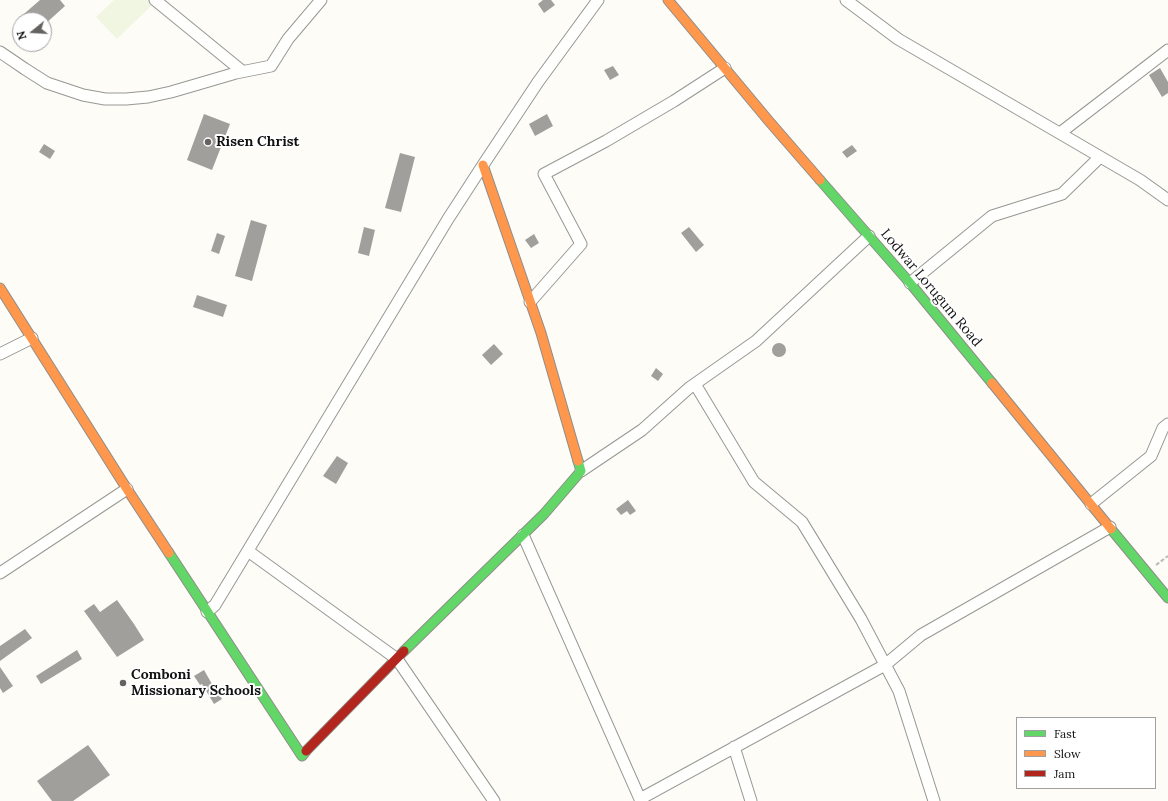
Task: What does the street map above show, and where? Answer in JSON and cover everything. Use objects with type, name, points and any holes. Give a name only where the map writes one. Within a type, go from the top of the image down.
[{"type":"street","points":[[155,0],[242,72]]},
{"type":"street","points":[[0,52],[47,82],[83,95],[105,99],[148,97],[242,72],[271,66],[288,38],[321,0]]},
{"type":"street","points":[[207,612],[216,605],[482,165],[538,82],[598,0]]},
{"type":"street","name":"Lodwar Lorugum Road","points":[[668,0],[768,120],[910,283],[1168,598]]},
{"type":"street","points":[[846,0],[898,38],[1140,180],[1168,200]]},
{"type":"street","points":[[1060,133],[1168,50]]},
{"type":"street","points":[[530,302],[581,244],[544,174],[674,101],[725,68]]},
{"type":"street","points":[[910,283],[992,216],[1062,194],[1100,157]]},
{"type":"street","points":[[482,165],[541,333],[581,471]]},
{"type":"street","points":[[0,288],[127,489],[302,756],[397,659],[544,514],[581,471],[642,430],[695,384],[756,341],[869,236]]},
{"type":"street","points":[[0,354],[32,338]]},
{"type":"street","points":[[695,384],[754,482],[802,522],[861,619],[899,692],[934,801]]},
{"type":"street","points":[[1091,504],[1151,456],[1163,428],[1168,424]]},
{"type":"street","points":[[0,573],[127,489]]},
{"type":"street","points":[[523,535],[639,800],[884,664],[921,635],[1110,527]]},
{"type":"street","points":[[248,551],[397,659],[494,801]]},
{"type":"street","points":[[734,747],[751,801]]},
{"type":"green space","points":[[114,0],[149,0],[153,4],[117,39],[96,17]]},
{"type":"building","points":[[40,0],[60,0],[65,6],[52,18],[52,12],[26,12]]},
{"type":"building","points":[[543,0],[551,0],[555,5],[544,13],[538,4]]},
{"type":"building","points":[[613,66],[619,75],[610,80],[604,70]]},
{"type":"building","points":[[1160,68],[1168,82],[1168,93],[1162,97],[1149,75]]},
{"type":"building","name":"Risen Christ","points":[[204,114],[230,124],[212,170],[187,160]]},
{"type":"building","points":[[547,114],[553,126],[535,136],[529,124]]},
{"type":"building","points":[[44,144],[55,151],[50,159],[39,152]]},
{"type":"building","points":[[852,145],[857,151],[847,158],[842,152]]},
{"type":"building","points":[[400,153],[415,157],[401,212],[385,208]]},
{"type":"building","points":[[251,220],[267,225],[252,281],[235,276]]},
{"type":"building","points":[[364,227],[375,230],[369,256],[358,253]]},
{"type":"building","points":[[689,227],[704,245],[696,252],[681,233]]},
{"type":"building","points":[[217,233],[225,236],[219,254],[211,251]]},
{"type":"building","points":[[534,234],[539,243],[531,248],[525,240]]},
{"type":"building","points":[[197,295],[227,305],[223,317],[193,307]]},
{"type":"building","points":[[776,343],[782,343],[786,347],[786,353],[782,357],[776,357],[772,353],[772,347]]},
{"type":"building","points":[[494,344],[503,354],[491,365],[482,355]]},
{"type":"building","points":[[656,368],[663,374],[658,381],[651,376]]},
{"type":"building","points":[[337,456],[348,463],[336,484],[323,476]]},
{"type":"building","points":[[628,500],[636,511],[630,515],[627,511],[621,515],[616,509]]},
{"type":"building","points":[[117,600],[144,640],[117,657],[84,611],[94,604],[100,612]]},
{"type":"building","points":[[25,629],[32,638],[0,661],[0,646]]},
{"type":"building","points":[[77,650],[82,659],[41,684],[36,676]]},
{"type":"building","points":[[0,667],[13,686],[3,693],[0,688]]},
{"type":"building","points":[[204,670],[222,699],[214,704],[202,684],[200,685],[194,676]]},
{"type":"building","points":[[88,745],[110,775],[73,801],[52,801],[37,781]]},
{"type":"traffic: fast","points":[[820,180],[910,283],[992,383]]},
{"type":"traffic: fast","points":[[404,651],[544,514],[581,471],[578,461]]},
{"type":"traffic: fast","points":[[1111,529],[1168,598]]},
{"type":"traffic: fast","points":[[169,553],[302,756],[306,751]]},
{"type":"traffic: slow","points":[[668,0],[820,180]]},
{"type":"traffic: slow","points":[[483,165],[541,333],[578,461]]},
{"type":"traffic: slow","points":[[0,288],[169,553]]},
{"type":"traffic: slow","points":[[992,383],[1111,529]]},
{"type":"traffic: jam","points":[[306,751],[404,651]]},
{"type":"place","name":"Risen Christ","points":[[208,142]]},
{"type":"place","name":"Comboni Missionary Schools","points":[[123,683]]}]
